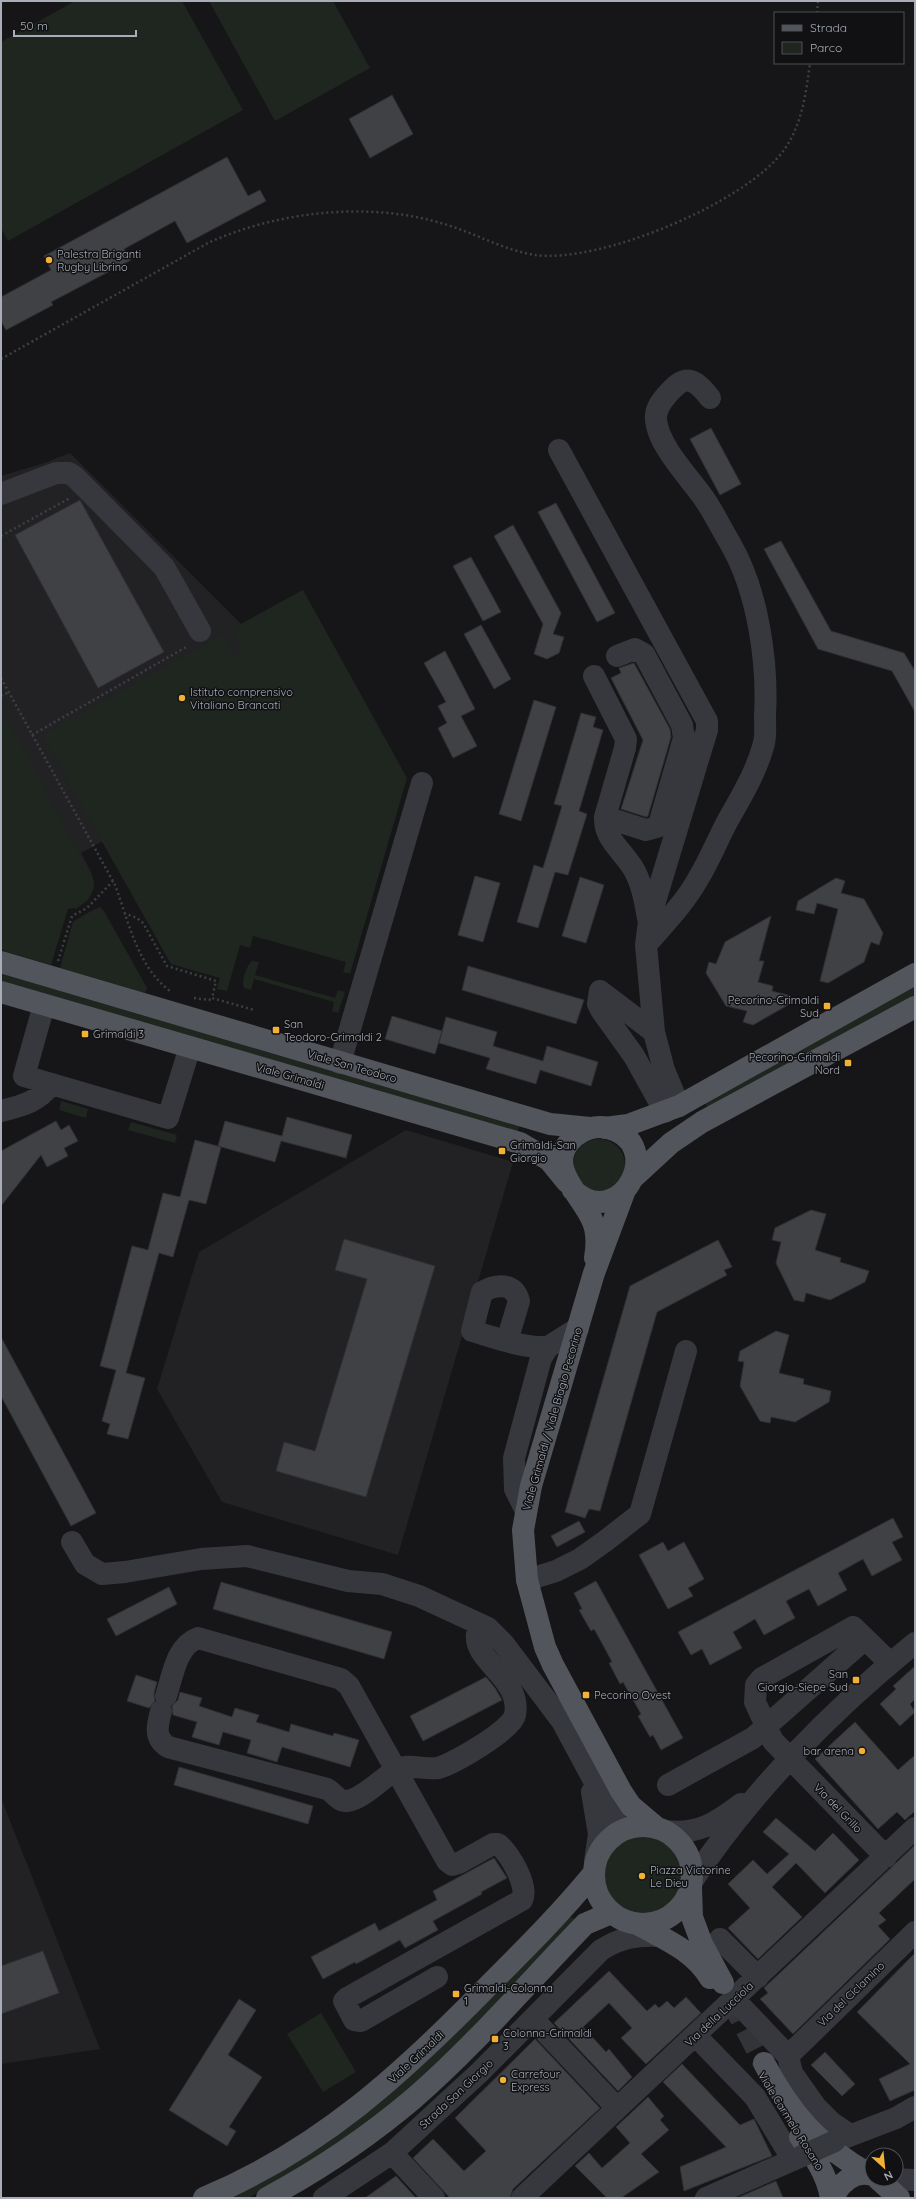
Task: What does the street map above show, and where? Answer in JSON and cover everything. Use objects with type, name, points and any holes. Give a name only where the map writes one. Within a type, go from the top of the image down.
[{"type":"main road","name":"Viale San Teodoro","points":[[1,962],[550,1124],[598,1128],[628,1125],[672,1109],[915,974]]},
{"type":"main road","name":"Viale Grimaldi","points":[[1,992],[520,1143],[549,1160],[584,1203],[597,1232],[594,1273]]},
{"type":"main road","points":[[594,1273],[629,1184],[636,1160],[632,1146],[618,1132],[598,1128],[574,1138],[566,1150],[562,1163],[570,1186],[585,1198],[599,1201],[613,1198],[629,1184],[671,1143],[702,1122],[915,1007]]},
{"type":"main road","name":"Viale Grimaldi / Viale Biagio Pecorino","points":[[594,1273],[531,1486],[523,1530],[527,1580],[536,1618],[553,1665],[597,1766],[628,1821]]},
{"type":"main road","points":[[628,1821],[661,1830],[676,1838],[684,1848],[689,1859],[692,1917],[702,1944],[724,1990],[686,1951],[611,1913],[598,1896],[594,1867],[605,1843],[628,1821]]},
{"type":"main road","name":"Viale Grimaldi","points":[[204,2198],[271,2164],[318,2136],[396,2077],[434,2042],[557,1917],[594,1867]]},
{"type":"main road","points":[[635,1924],[649,1924],[671,1916],[686,1898],[691,1885]]},
{"type":"main road","points":[[268,2198],[333,2160],[413,2098],[455,2059],[585,1924],[611,1913]]},
{"type":"main road","name":"Viale Carmelo Rosano","points":[[832,2198],[822,2169],[786,2117],[760,2065],[807,2128],[842,2158],[864,2171]]},
{"type":"main road","points":[[832,2198],[843,2182],[857,2175],[864,2175]]},
{"type":"main road","name":"Viale Carmelo Rosano","points":[[886,2187],[900,2198]]},
{"type":"street","points":[[646,945],[688,896],[699,878],[747,786],[764,742],[766,706],[763,651],[757,618],[745,576],[732,546],[704,498],[683,472],[662,438],[656,425],[655,415],[660,402],[678,382],[682,380],[692,382],[704,390],[710,398]]},
{"type":"street","points":[[559,450],[707,721],[707,730],[649,921],[646,945],[654,1032],[672,1109]]},
{"type":"street","points":[[1,494],[48,475],[63,472],[74,476],[164,567],[200,631]]},
{"type":"street","points":[[605,817],[646,830],[656,827],[660,821],[684,738],[682,725],[644,654],[635,649],[617,656]]},
{"type":"street","points":[[594,676],[626,739],[625,748],[605,817],[607,834],[633,868],[644,893],[649,921]]},
{"type":"street","points":[[340,1063],[422,784]]},
{"type":"street","points":[[654,1032],[600,991],[598,1004],[601,1010],[672,1109]]},
{"type":"street","points":[[44,1005],[24,1076],[168,1118],[190,1047]]},
{"type":"street","points":[[1,1111],[34,1101],[45,1092],[51,1084]]},
{"type":"street","points":[[526,1511],[516,1489],[514,1458],[541,1358],[548,1347],[578,1328]]},
{"type":"street","points":[[506,1341],[530,1348],[548,1347]]},
{"type":"street","points":[[527,1580],[556,1571],[580,1559],[640,1514],[686,1351]]},
{"type":"street","points":[[72,1542],[84,1564],[102,1574],[125,1572],[201,1559],[247,1556],[348,1581],[382,1584],[420,1596],[488,1628],[503,1643],[597,1766],[599,1834],[594,1867]]},
{"type":"street","name":"Via del Grillo","points":[[865,1639],[853,1627],[762,1678],[756,1685],[755,1702],[773,1741],[886,1857]]},
{"type":"street","points":[[437,1977],[361,2021],[354,2020],[344,2001],[522,1900],[525,1894],[525,1886],[504,1849],[498,1844],[493,1844],[459,1863],[452,1865],[446,1861],[396,1770],[349,1686],[341,1679],[198,1638],[190,1641],[181,1651],[164,1704],[157,1734],[161,1742],[168,1747],[327,1789],[342,1801],[356,1798],[396,1770],[407,1767],[432,1768],[445,1766],[503,1731],[514,1717],[515,1703],[509,1686],[496,1667],[479,1650],[476,1640],[477,1634],[488,1628]]},
{"type":"street","points":[[668,1785],[752,1738],[865,1639],[890,1664]]},
{"type":"street","points":[[691,1885],[717,1845],[791,1759],[890,1664],[915,1643]]},
{"type":"street","points":[[661,1830],[681,1833],[707,1827],[729,1814],[768,1784]]},
{"type":"street","name":"Via della Lucciola","points":[[522,2198],[696,2036],[724,1990],[758,1977],[915,1828]]},
{"type":"street","points":[[601,1950],[623,1930],[635,1924]]},
{"type":"street","name":"Via del Ciclamino","points":[[788,2056],[915,1932]]},
{"type":"street","name":"Strada San Giorgio","points":[[328,2197],[392,2153],[480,2072],[601,1950],[625,1938],[636,1935],[658,1936]]},
{"type":"street","points":[[720,1938],[758,1977]]},
{"type":"street","points":[[724,1990],[788,2056],[792,2073],[816,2107],[832,2123],[842,2138]]},
{"type":"street","points":[[533,2019],[617,2108]]},
{"type":"street","points":[[696,2036],[754,2097],[798,2158]]},
{"type":"street","points":[[706,2198],[842,2138],[896,2118],[915,2107]]},
{"type":"street","points":[[392,2153],[434,2198]]},
{"type":"street","points":[[904,2180],[915,2180]]},
{"type":"path","points":[[817,12],[818,1]]},
{"type":"path","points":[[1,359],[208,243],[233,232],[259,224],[299,216],[342,212],[385,214],[422,218],[446,224],[497,244],[535,255],[585,251],[662,229],[695,214],[755,180],[784,150],[796,127],[804,103],[810,64]]},
{"type":"path","points":[[1,536],[87,489]]},
{"type":"path","points":[[32,734],[187,648],[200,631]]},
{"type":"path","points":[[1,678],[113,881],[131,933],[152,972],[164,986],[174,994]]},
{"type":"path","points":[[1,696],[9,692]]},
{"type":"path","points":[[52,978],[70,918],[87,908],[113,881]]},
{"type":"path","points":[[124,913],[137,918],[144,923],[167,966],[216,981],[212,998]]},
{"type":"path","points":[[202,998],[208,1000],[212,998],[254,1010]]},
{"type":"shaded area","name":"Istituto comprensivo Vitaliano Brancati","points":[[70,453],[241,624],[303,590],[243,927],[171,964],[103,841],[81,853],[92,874],[94,888],[88,900],[76,909],[1,886],[1,476],[44,463]]},
{"type":"shaded area","points":[[406,1130],[513,1162],[398,1555],[222,1502],[157,1389],[199,1252]]},
{"type":"shaded area","points":[[1,1798],[100,2049],[1,2064]]},
{"type":"green space","points":[[75,1],[182,1],[243,110],[8,241],[1,228],[1,42]]},
{"type":"green space","points":[[209,1],[333,1],[370,68],[275,121]]},
{"type":"green space","name":"Istituto comprensivo Vitaliano Brancati","points":[[303,590],[407,778],[350,974],[343,972],[346,962],[253,936],[250,948],[240,945],[227,991],[217,989],[220,978],[171,964],[42,735],[222,635],[234,656],[242,652],[233,634],[241,624]]},
{"type":"green space","points":[[1,707],[94,881],[94,887],[87,900],[79,906],[68,909],[51,965],[4,951],[1,948]]},
{"type":"green space","points":[[100,907],[104,911],[147,988],[145,993],[60,968],[73,922]]},
{"type":"green space","points":[[252,961],[259,962],[255,975],[335,998],[338,990],[345,992],[338,1013],[332,1011],[334,1002],[254,979],[251,990],[244,988],[243,982],[245,974]]},
{"type":"green space","points":[[1,973],[520,1125],[518,1131],[1,983]]},
{"type":"green space","points":[[915,986],[915,996],[712,1108],[706,1106],[706,1103]]},
{"type":"green space","points":[[61,1101],[88,1109],[86,1118],[59,1110]]},
{"type":"green space","points":[[131,1122],[177,1135],[175,1143],[128,1130]]},
{"type":"green space","points":[[599,1139],[609,1141],[617,1147],[623,1155],[625,1165],[623,1175],[617,1183],[609,1189],[599,1191],[589,1189],[581,1183],[575,1175],[573,1165],[575,1155],[581,1147],[589,1141]]},
{"type":"green space","points":[[642,1835],[657,1838],[670,1847],[679,1860],[682,1875],[679,1890],[670,1903],[657,1912],[642,1915],[627,1912],[614,1903],[605,1890],[602,1875],[605,1860],[614,1847],[627,1838]]},
{"type":"green space","points":[[572,1917],[576,1921],[437,2064],[379,2115],[286,2178],[248,2198],[225,2198],[245,2189],[568,1918]]},
{"type":"green space","points":[[321,2013],[356,2072],[323,2092],[287,2034]]},
{"type":"building","points":[[392,95],[413,134],[370,158],[349,119]]},
{"type":"building","points":[[227,157],[248,196],[260,190],[266,201],[187,243],[175,221],[124,249],[131,260],[51,302],[53,305],[6,330],[1,321],[1,297],[51,270],[44,256]]},
{"type":"building","points":[[711,428],[741,484],[720,495],[690,439]]},
{"type":"building","points":[[80,500],[164,652],[98,688],[15,535]]},
{"type":"building","points":[[556,503],[615,613],[597,622],[538,512]]},
{"type":"building","points":[[513,525],[561,613],[553,634],[564,637],[559,653],[547,659],[534,654],[543,624],[494,536]]},
{"type":"building","points":[[781,541],[831,631],[904,653],[915,671],[915,712],[892,671],[818,649],[764,549]]},
{"type":"building","points":[[471,557],[501,612],[483,621],[453,566]]},
{"type":"building","points":[[481,625],[511,679],[494,689],[464,634]]},
{"type":"building","points":[[445,651],[475,709],[461,716],[477,746],[453,758],[438,728],[447,723],[438,706],[446,702],[424,663]]},
{"type":"building","points":[[634,663],[670,729],[671,737],[648,816],[646,817],[621,809],[643,740],[611,678],[621,673],[619,668]]},
{"type":"building","points":[[534,700],[556,707],[521,821],[499,814]]},
{"type":"building","points":[[581,713],[596,717],[593,727],[603,730],[579,811],[587,814],[568,875],[555,872],[538,928],[517,922],[534,865],[543,868],[562,806],[554,804]]},
{"type":"building","points":[[475,876],[500,883],[483,942],[458,935]]},
{"type":"building","points":[[580,877],[604,885],[586,943],[562,936]]},
{"type":"building","points":[[836,878],[845,881],[841,893],[864,899],[883,933],[879,945],[871,942],[864,962],[828,983],[820,981],[838,909],[817,903],[814,914],[796,910],[798,901]]},
{"type":"building","points":[[771,916],[759,961],[764,961],[758,982],[773,986],[772,991],[791,996],[788,1005],[753,1025],[743,1022],[747,1011],[726,1006],[706,973],[709,962],[716,964],[725,942]]},
{"type":"building","points":[[468,966],[584,1000],[576,1024],[462,990]]},
{"type":"building","points":[[392,1016],[442,1031],[435,1054],[385,1039]]},
{"type":"building","points":[[446,1017],[497,1032],[493,1046],[543,1061],[547,1046],[598,1062],[591,1086],[540,1070],[536,1084],[486,1069],[490,1058],[439,1043]]},
{"type":"building","points":[[287,1117],[352,1135],[346,1158],[281,1141],[275,1162],[218,1146],[225,1121],[282,1136]]},
{"type":"building","points":[[56,1121],[61,1130],[69,1125],[78,1141],[64,1148],[68,1156],[47,1167],[41,1155],[1,1206],[1,1151]]},
{"type":"building","points":[[195,1140],[221,1147],[206,1204],[189,1200],[173,1257],[159,1253],[126,1373],[145,1378],[128,1439],[107,1434],[110,1424],[102,1421],[116,1370],[100,1366],[132,1246],[148,1250],[163,1193],[180,1197]]},
{"type":"building","points":[[811,1210],[826,1214],[815,1250],[841,1258],[840,1262],[869,1271],[865,1282],[830,1300],[806,1293],[804,1302],[794,1300],[776,1263],[781,1242],[772,1240],[775,1228]]},
{"type":"building","points":[[344,1239],[435,1266],[366,1497],[276,1471],[284,1442],[315,1451],[367,1279],[335,1270]]},
{"type":"building","points":[[718,1240],[732,1267],[724,1270],[727,1275],[657,1312],[600,1511],[589,1509],[585,1518],[565,1512],[630,1286]]},
{"type":"building","points":[[776,1331],[789,1335],[779,1373],[804,1379],[803,1384],[831,1391],[829,1402],[795,1422],[771,1417],[770,1423],[760,1421],[740,1386],[744,1362],[738,1361],[740,1351]]},
{"type":"building","points":[[1,1337],[96,1513],[71,1526],[1,1396]]},
{"type":"building","points":[[893,1518],[903,1537],[892,1542],[902,1560],[872,1576],[863,1559],[838,1573],[847,1590],[818,1606],[809,1589],[786,1601],[795,1618],[764,1635],[755,1619],[733,1632],[742,1648],[710,1665],[702,1649],[691,1655],[678,1632]]},
{"type":"building","points":[[579,1521],[585,1532],[557,1547],[551,1536]]},
{"type":"building","points":[[663,1542],[668,1551],[684,1542],[704,1579],[688,1588],[693,1596],[668,1609],[639,1555]]},
{"type":"building","points":[[596,1581],[683,1738],[661,1750],[653,1735],[650,1737],[638,1716],[641,1714],[623,1682],[620,1684],[609,1663],[612,1662],[594,1629],[591,1631],[579,1610],[582,1609],[574,1593]]},
{"type":"building","points":[[221,1582],[392,1632],[384,1659],[213,1609]]},
{"type":"building","points":[[169,1587],[177,1604],[116,1636],[107,1619]]},
{"type":"building","points":[[915,1666],[915,1699],[910,1704],[915,1712],[900,1726],[880,1704],[896,1689],[893,1686]]},
{"type":"building","points":[[136,1675],[157,1682],[154,1693],[155,1701],[149,1708],[127,1701]]},
{"type":"building","points":[[486,1677],[502,1700],[423,1741],[410,1716]]},
{"type":"building","points":[[180,1692],[202,1698],[199,1706],[232,1717],[235,1708],[259,1715],[256,1722],[289,1732],[291,1724],[333,1736],[334,1733],[359,1740],[350,1767],[282,1747],[277,1762],[247,1753],[251,1740],[223,1732],[219,1745],[192,1737],[197,1722],[173,1715],[172,1706],[178,1700]]},
{"type":"building","points":[[855,1722],[898,1770],[915,1755],[915,1811],[905,1820],[897,1812],[878,1829],[815,1759]]},
{"type":"building","points":[[179,1767],[313,1806],[308,1824],[174,1785]]},
{"type":"building","points":[[776,1818],[815,1851],[833,1833],[859,1860],[825,1893],[796,1863],[772,1887],[802,1917],[758,1959],[728,1928],[750,1908],[728,1884],[753,1860],[767,1874],[789,1854],[763,1832]]},
{"type":"building","points":[[915,1845],[915,1879],[879,1913],[886,1920],[878,1926],[890,1939],[793,2034],[760,1999],[768,1993],[764,1988]]},
{"type":"building","points":[[494,1858],[507,1878],[481,1892],[482,1894],[433,1921],[438,1930],[405,1948],[400,1940],[356,1964],[355,1962],[323,1979],[311,1957],[375,1923],[379,1931],[437,1900],[433,1891]]},
{"type":"building","points":[[43,1951],[59,1993],[1,2014],[1,1966]]},
{"type":"building","points":[[915,1953],[915,2090],[890,2101],[879,2079],[910,2064],[857,2012]]},
{"type":"building","points":[[609,1971],[647,2011],[655,2004],[659,2008],[667,2001],[674,2008],[686,1997],[701,2013],[646,2064],[621,2038],[632,2028],[609,2003],[583,2027],[606,2052],[609,2049],[632,2077],[618,2091],[554,2023]]},
{"type":"building","points":[[239,1999],[256,2010],[228,2055],[262,2077],[229,2127],[236,2131],[227,2146],[169,2110]]},
{"type":"building","points":[[535,2039],[600,2108],[513,2189],[510,2198],[450,2198],[413,2158],[433,2139],[464,2171],[486,2151],[455,2118]]},
{"type":"building","points":[[825,2052],[855,2084],[842,2096],[811,2065]]},
{"type":"building","points":[[682,2064],[740,2125],[754,2119],[772,2156],[684,2191],[680,2167],[726,2147],[663,2082]]},
{"type":"building","points":[[648,2097],[664,2116],[660,2120],[669,2130],[641,2154],[659,2172],[621,2198],[607,2198],[575,2166],[589,2153],[602,2168],[630,2143],[616,2127]]},
{"type":"building","points":[[396,2176],[416,2198],[365,2198]]},
{"type":"building","points":[[776,2181],[783,2198],[737,2198]]},
{"type":"tunnel","points":[[731,2000],[764,2063]]},
{"type":"place","name":"Palestra Briganti Rugby Librino","points":[[49,260]]},
{"type":"place","name":"Istituto comprensivo Vitaliano Brancati","points":[[182,698]]},
{"type":"place","name":"Pecorino-Grimaldi Sud","points":[[827,1006]]},
{"type":"place","name":"San Teodoro-Grimaldi 2","points":[[276,1030]]},
{"type":"place","name":"Grimaldi 3","points":[[85,1034]]},
{"type":"place","name":"Pecorino-Grimaldi Nord","points":[[848,1063]]},
{"type":"place","name":"Grimaldi-San Giorgio","points":[[502,1151]]},
{"type":"place","name":"San Giorgio-Siepe Sud","points":[[856,1680]]},
{"type":"place","name":"Pecorino Ovest","points":[[586,1695]]},
{"type":"place","name":"bar arena","points":[[862,1751]]},
{"type":"place","name":"Piazza Victorine Le Dieu","points":[[642,1876]]},
{"type":"place","name":"Grimaldi-Colonna 1","points":[[456,1994]]},
{"type":"place","name":"Colonna-Grimaldi 3","points":[[495,2039]]},
{"type":"place","name":"Carrefour Express","points":[[503,2080]]}]
